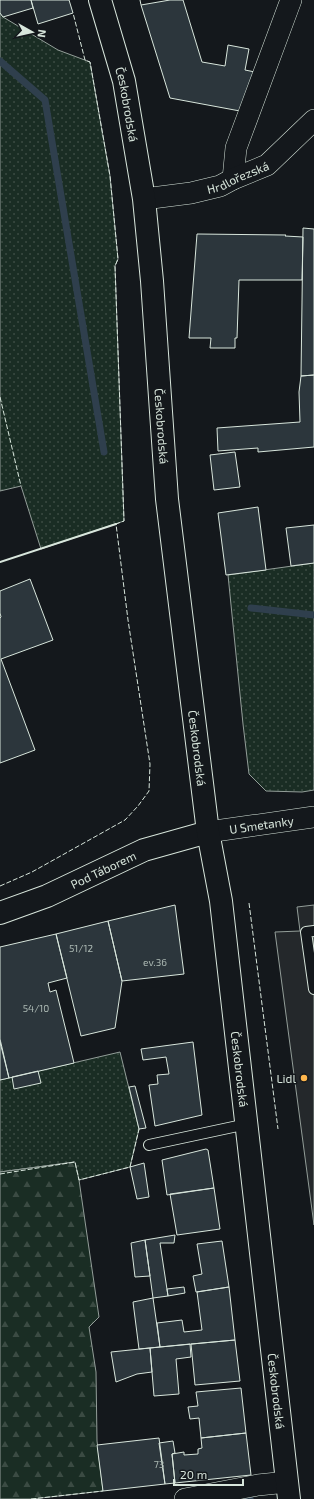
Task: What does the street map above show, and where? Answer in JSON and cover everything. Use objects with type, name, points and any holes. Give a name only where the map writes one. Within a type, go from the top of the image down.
[{"type":"main road","name":"Českobrodská","points":[[100,0],[124,81],[144,199],[153,289],[167,499],[208,832],[221,901],[288,1491]]},
{"type":"main road","name":"Pod Táborem","points":[[0,913],[47,896],[144,850],[208,832]]},
{"type":"street","points":[[233,180],[236,148],[291,0]]},
{"type":"street","name":"Hrdlořezská","points":[[144,199],[220,186],[267,165],[314,120]]},
{"type":"street","name":"U Smetanky","points":[[208,832],[314,817]]},
{"type":"street","points":[[185,1499],[258,1485],[288,1491]]},
{"type":"lane","points":[[314,931],[306,932],[314,989]]},
{"type":"lane","points":[[149,1145],[246,1124]]},
{"type":"green space","points":[[0,13],[3,17],[58,50],[90,62],[110,176],[118,259],[115,266],[124,521],[41,549],[21,486],[0,491]]},
{"type":"green space","points":[[314,563],[314,790],[302,792],[266,791],[249,774],[228,575]]},
{"type":"green space","points":[[120,1052],[139,1129],[130,1167],[79,1180],[74,1162],[0,1172],[0,1080]]},
{"type":"green space","points":[[75,1162],[99,1317],[89,1327],[96,1372],[97,1441],[103,1491],[32,1499],[0,1499],[0,1172]]},
{"type":"shaded area","name":"Lidl","points":[[314,905],[314,1225],[275,932],[300,931],[297,907]]},
{"type":"building","points":[[0,0],[31,0],[33,8],[3,17],[0,13]]},
{"type":"building","points":[[31,0],[69,0],[73,13],[38,24]]},
{"type":"building","points":[[170,0],[183,0],[202,62],[225,66],[228,45],[249,49],[245,70],[255,72],[240,111],[170,98],[141,5]]},
{"type":"building","points":[[303,228],[314,229],[314,375],[301,376]]},
{"type":"building","points":[[197,234],[286,235],[285,236],[303,237],[302,280],[239,280],[237,338],[235,338],[235,348],[210,348],[211,338],[189,338]]},
{"type":"building","points":[[314,375],[314,447],[258,452],[258,448],[218,451],[217,428],[300,422],[299,392],[301,376]]},
{"type":"building","points":[[235,452],[240,487],[214,490],[210,455]]},
{"type":"building","points":[[258,507],[266,570],[226,575],[218,513]]},
{"type":"building","points":[[314,525],[314,563],[291,566],[286,528]]},
{"type":"building","points":[[30,579],[53,640],[1,659],[35,750],[0,763],[0,591]]},
{"type":"building","points":[[175,905],[184,974],[122,981],[108,921]]},
{"type":"building","points":[[108,921],[122,981],[115,1028],[81,1036],[56,934]]},
{"type":"building","points":[[56,934],[67,978],[48,983],[50,992],[56,990],[74,1063],[9,1078],[0,1039],[0,947]]},
{"type":"building","points":[[0,1042],[9,1078],[0,1080]]},
{"type":"building","points":[[193,1042],[202,1115],[155,1126],[149,1085],[158,1084],[157,1075],[169,1074],[166,1057],[143,1060],[141,1049]]},
{"type":"building","points":[[38,1071],[41,1083],[14,1089],[12,1077]]},
{"type":"building","points":[[135,1086],[146,1128],[139,1129],[129,1087]]},
{"type":"building","points":[[206,1149],[208,1150],[214,1188],[167,1195],[162,1160]]},
{"type":"building","points":[[144,1163],[149,1197],[137,1199],[130,1167]]},
{"type":"building","points":[[214,1188],[220,1229],[177,1235],[170,1194]]},
{"type":"building","points":[[175,1235],[174,1243],[160,1243],[168,1296],[153,1298],[145,1240]]},
{"type":"building","points":[[145,1240],[150,1276],[135,1277],[131,1243]]},
{"type":"building","points":[[222,1241],[229,1287],[196,1292],[193,1276],[202,1274],[197,1244]]},
{"type":"building","points":[[184,1287],[185,1293],[168,1296],[167,1289]]},
{"type":"building","points":[[229,1287],[235,1340],[160,1347],[157,1323],[182,1320],[184,1332],[202,1330],[197,1292]]},
{"type":"building","points":[[153,1298],[160,1347],[139,1349],[133,1302]]},
{"type":"building","points":[[235,1340],[240,1381],[195,1385],[191,1344]]},
{"type":"building","points":[[190,1344],[191,1357],[176,1359],[179,1394],[154,1396],[150,1348]]},
{"type":"building","points":[[150,1348],[152,1372],[137,1374],[116,1382],[111,1352]]},
{"type":"building","points":[[241,1388],[246,1433],[201,1438],[199,1418],[190,1419],[188,1407],[198,1406],[196,1392]]},
{"type":"building","points":[[246,1433],[251,1475],[175,1483],[172,1454],[184,1452],[184,1455],[198,1454],[198,1449],[202,1448],[201,1438]]},
{"type":"building","points":[[159,1438],[165,1484],[103,1491],[97,1445]]},
{"type":"building","points":[[173,1441],[175,1453],[172,1454],[175,1483],[165,1484],[159,1443]]},
{"type":"waterway","points":[[0,61],[45,100],[104,452]]},
{"type":"waterway","points":[[251,608],[314,615]]},
{"type":"fence","points":[[140,0],[141,5]]},
{"type":"fence","points":[[0,886],[32,872],[125,820],[149,791],[150,764],[128,620],[116,524],[124,521],[115,266],[118,259],[110,176],[90,62],[85,60],[73,13]]},
{"type":"fence","points":[[0,397],[21,486]]},
{"type":"fence","points":[[249,903],[278,1129]]},
{"type":"fence","points":[[0,1174],[75,1162],[79,1180],[130,1167],[139,1129]]},
{"type":"fence","points":[[31,1499],[103,1491]]},
{"type":"wall","points":[[0,562],[116,524]]},
{"type":"place","name":"Lidl","points":[[304,1078]]}]
